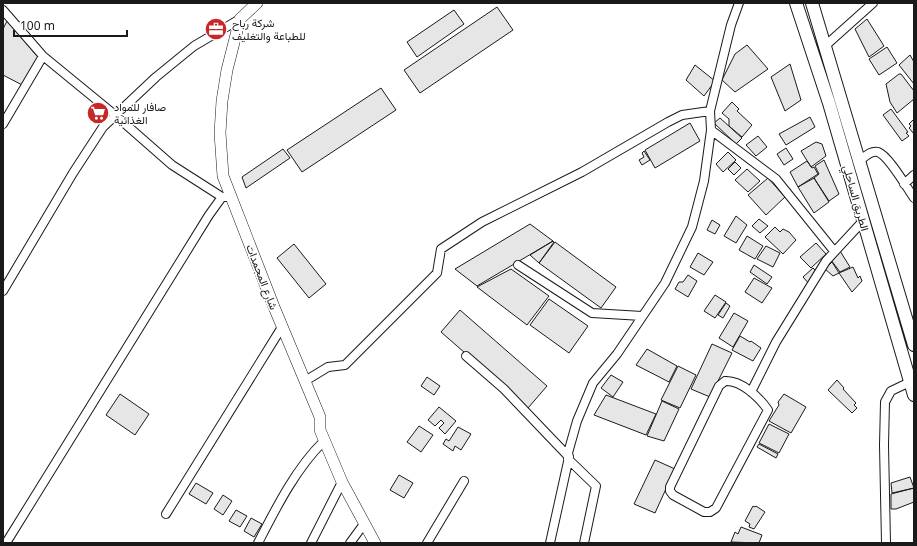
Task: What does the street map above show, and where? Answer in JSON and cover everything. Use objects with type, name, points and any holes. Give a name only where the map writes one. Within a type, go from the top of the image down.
[{"type":"highway","name":"الطريق الساحلي","points":[[796,3],[849,170],[914,395]]},
{"type":"highway","name":"الطريق الساحلي","points":[[812,3],[914,345]]},
{"type":"highway","points":[[849,170],[859,162]]},
{"type":"main road","points":[[240,19],[253,5]]},
{"type":"main road","name":"شارع المجمدات","points":[[240,19],[227,70],[222,101],[220,133],[226,197],[320,417],[320,430],[324,441],[342,482],[375,543]]},
{"type":"street","points":[[550,543],[569,458],[568,452],[577,421],[593,384],[617,354],[665,283],[692,227],[704,180],[711,130],[710,111],[731,25],[739,3]]},
{"type":"street","points":[[825,46],[873,3]]},
{"type":"street","points":[[3,10],[43,56],[114,114],[172,165],[226,197],[6,543]]},
{"type":"street","points":[[3,291],[92,142],[114,114],[194,46],[240,19]]},
{"type":"street","points":[[3,124],[43,56]]},
{"type":"street","points":[[305,381],[328,367],[345,365],[437,273],[441,249],[482,222],[582,172],[668,122],[682,115],[710,111]]},
{"type":"street","points":[[711,130],[776,179],[834,251]]},
{"type":"street","points":[[859,162],[869,153],[877,152],[885,157],[914,198]]},
{"type":"street","points":[[904,184],[914,175]]},
{"type":"street","points":[[752,392],[776,342],[826,261],[863,221]]},
{"type":"street","points":[[518,265],[592,313],[642,316]]},
{"type":"street","points":[[166,514],[282,327]]},
{"type":"street","points":[[466,356],[504,388],[596,486],[584,543]]},
{"type":"street","points":[[724,381],[729,381],[752,392],[768,410],[767,415],[716,508],[710,512],[704,512],[673,495],[670,491],[670,487],[719,386],[724,381]]},
{"type":"street","points":[[886,543],[884,445],[885,402],[891,391],[910,382]]},
{"type":"street","points":[[258,543],[278,505],[312,453],[324,441]]},
{"type":"street","points":[[427,543],[464,481]]},
{"type":"street","points":[[311,543],[342,482]]},
{"type":"street","points":[[350,543],[364,524]]},
{"type":"building","points":[[497,7],[513,30],[420,93],[404,70]]},
{"type":"building","points":[[454,10],[464,24],[417,57],[407,42]]},
{"type":"building","points":[[867,19],[884,46],[869,57],[855,29]]},
{"type":"building","points":[[7,21],[43,63],[26,87],[3,75],[3,29]]},
{"type":"building","points":[[747,45],[768,69],[735,92],[722,80],[735,54]]},
{"type":"building","points":[[887,47],[897,63],[879,75],[869,59]]},
{"type":"building","points":[[910,55],[914,62],[914,84],[899,65]]},
{"type":"building","points":[[790,64],[801,100],[785,111],[771,77]]},
{"type":"building","points":[[695,65],[715,81],[704,96],[686,80]]},
{"type":"building","points":[[901,74],[914,91],[914,99],[897,113],[890,102],[886,84]]},
{"type":"building","points":[[381,88],[396,110],[302,172],[287,150]]},
{"type":"building","points":[[732,102],[739,109],[737,111],[752,125],[742,137],[729,126],[729,119],[722,113]]},
{"type":"building","points":[[891,109],[908,132],[906,133],[909,136],[902,141],[883,115]]},
{"type":"building","points":[[810,117],[815,127],[786,145],[779,134]]},
{"type":"building","points":[[720,118],[742,138],[736,144],[714,123]]},
{"type":"building","points":[[914,119],[914,134],[909,128],[911,126],[909,124]]},
{"type":"building","points":[[690,123],[700,141],[655,168],[645,150]]},
{"type":"building","points":[[758,136],[767,147],[756,156],[746,145]]},
{"type":"building","points":[[816,142],[822,144],[826,156],[811,167],[801,151]]},
{"type":"building","points":[[786,148],[793,159],[784,165],[777,154]]},
{"type":"building","points":[[283,149],[290,158],[246,188],[242,177]]},
{"type":"building","points":[[644,151],[650,160],[642,165],[639,160],[644,157],[642,153]]},
{"type":"building","points":[[728,152],[736,160],[723,172],[716,164]]},
{"type":"building","points":[[824,160],[839,194],[829,201],[814,178],[819,174],[815,166]]},
{"type":"building","points":[[807,161],[812,168],[814,167],[818,174],[798,187],[790,172]]},
{"type":"building","points":[[735,162],[741,168],[734,175],[728,169]]},
{"type":"building","points":[[747,169],[760,181],[748,192],[735,180]]},
{"type":"building","points":[[768,178],[785,197],[766,215],[748,195]]},
{"type":"building","points":[[814,178],[829,202],[814,213],[798,187]]},
{"type":"building","points":[[736,216],[747,225],[736,243],[724,236]]},
{"type":"building","points":[[759,219],[768,226],[760,233],[752,226]]},
{"type":"building","points":[[712,220],[720,225],[715,234],[707,230]]},
{"type":"building","points":[[530,224],[553,241],[477,286],[455,269]]},
{"type":"building","points":[[775,227],[780,232],[783,229],[789,232],[796,240],[783,254],[765,237]]},
{"type":"building","points":[[747,236],[763,246],[755,259],[739,250]]},
{"type":"building","points":[[553,241],[554,242],[539,263],[530,255]]},
{"type":"building","points":[[555,242],[616,287],[601,308],[539,263]]},
{"type":"building","points":[[816,243],[826,254],[811,268],[800,257]]},
{"type":"building","points":[[294,244],[326,284],[309,298],[277,258]]},
{"type":"building","points":[[766,246],[780,253],[773,267],[757,259]]},
{"type":"building","points":[[840,251],[850,267],[840,272],[831,260]]},
{"type":"building","points":[[698,253],[713,262],[704,275],[690,267]]},
{"type":"building","points":[[832,262],[839,273],[833,276],[825,269]]},
{"type":"building","points":[[754,265],[772,277],[767,284],[750,272]]},
{"type":"building","points":[[853,267],[858,278],[860,276],[862,281],[852,292],[839,273]]},
{"type":"building","points":[[813,268],[818,273],[810,285],[803,277]]},
{"type":"building","points":[[511,269],[549,296],[527,325],[477,287]]},
{"type":"building","points":[[688,275],[697,281],[688,297],[675,289],[679,282],[683,282]]},
{"type":"building","points":[[754,278],[772,288],[762,303],[745,292]]},
{"type":"building","points":[[715,295],[726,302],[715,318],[704,311]]},
{"type":"building","points":[[549,299],[588,326],[569,353],[530,325]]},
{"type":"building","points":[[726,303],[730,306],[723,318],[718,315]]},
{"type":"building","points":[[460,310],[547,386],[528,408],[441,332]]},
{"type":"building","points":[[734,313],[748,321],[733,347],[719,338]]},
{"type":"building","points":[[740,336],[761,348],[753,361],[732,350]]},
{"type":"building","points":[[712,344],[732,353],[710,397],[691,389]]},
{"type":"building","points":[[647,349],[677,366],[669,382],[636,365]]},
{"type":"building","points":[[678,366],[696,375],[680,408],[661,400]]},
{"type":"building","points":[[611,375],[623,382],[613,397],[601,388]]},
{"type":"building","points":[[427,377],[440,386],[434,395],[421,386]]},
{"type":"building","points":[[837,380],[856,403],[854,405],[857,408],[852,413],[828,390]]},
{"type":"building","points":[[120,394],[149,414],[135,435],[106,415]]},
{"type":"building","points":[[784,394],[806,407],[791,433],[769,421],[779,405],[778,402]]},
{"type":"building","points":[[606,395],[656,414],[646,435],[594,415]]},
{"type":"building","points":[[662,401],[679,409],[664,441],[647,436]]},
{"type":"building","points":[[439,407],[456,421],[445,434],[439,428],[444,423],[441,420],[435,426],[428,420]]},
{"type":"building","points":[[769,424],[789,434],[779,453],[759,443]]},
{"type":"building","points":[[419,426],[433,435],[421,452],[407,442]]},
{"type":"building","points":[[458,427],[471,434],[461,450],[455,446],[453,451],[443,444],[446,439],[449,441]]},
{"type":"building","points":[[759,444],[778,454],[776,458],[757,447]]},
{"type":"building","points":[[655,460],[675,469],[655,513],[634,504]]},
{"type":"building","points":[[399,475],[413,483],[404,498],[390,490]]},
{"type":"building","points":[[910,477],[914,488],[892,493],[891,483]]},
{"type":"building","points":[[196,483],[213,493],[206,504],[189,494]]},
{"type":"building","points":[[914,488],[914,502],[896,509],[891,509],[891,494]]},
{"type":"building","points":[[223,495],[232,501],[223,515],[214,509]]},
{"type":"building","points":[[753,506],[756,506],[765,512],[754,529],[749,527],[750,524],[745,521]]},
{"type":"building","points":[[236,510],[247,516],[240,527],[229,521]]},
{"type":"building","points":[[251,518],[262,524],[254,537],[244,531]]},
{"type":"building","points":[[741,527],[762,535],[759,543],[731,542],[735,532],[738,534]]},
{"type":"place","name":"شركة رباح للطباعة والتغليف","points":[[216,29]]},
{"type":"place","name":"صافار للمواد الغذائية","points":[[98,113]]}]
